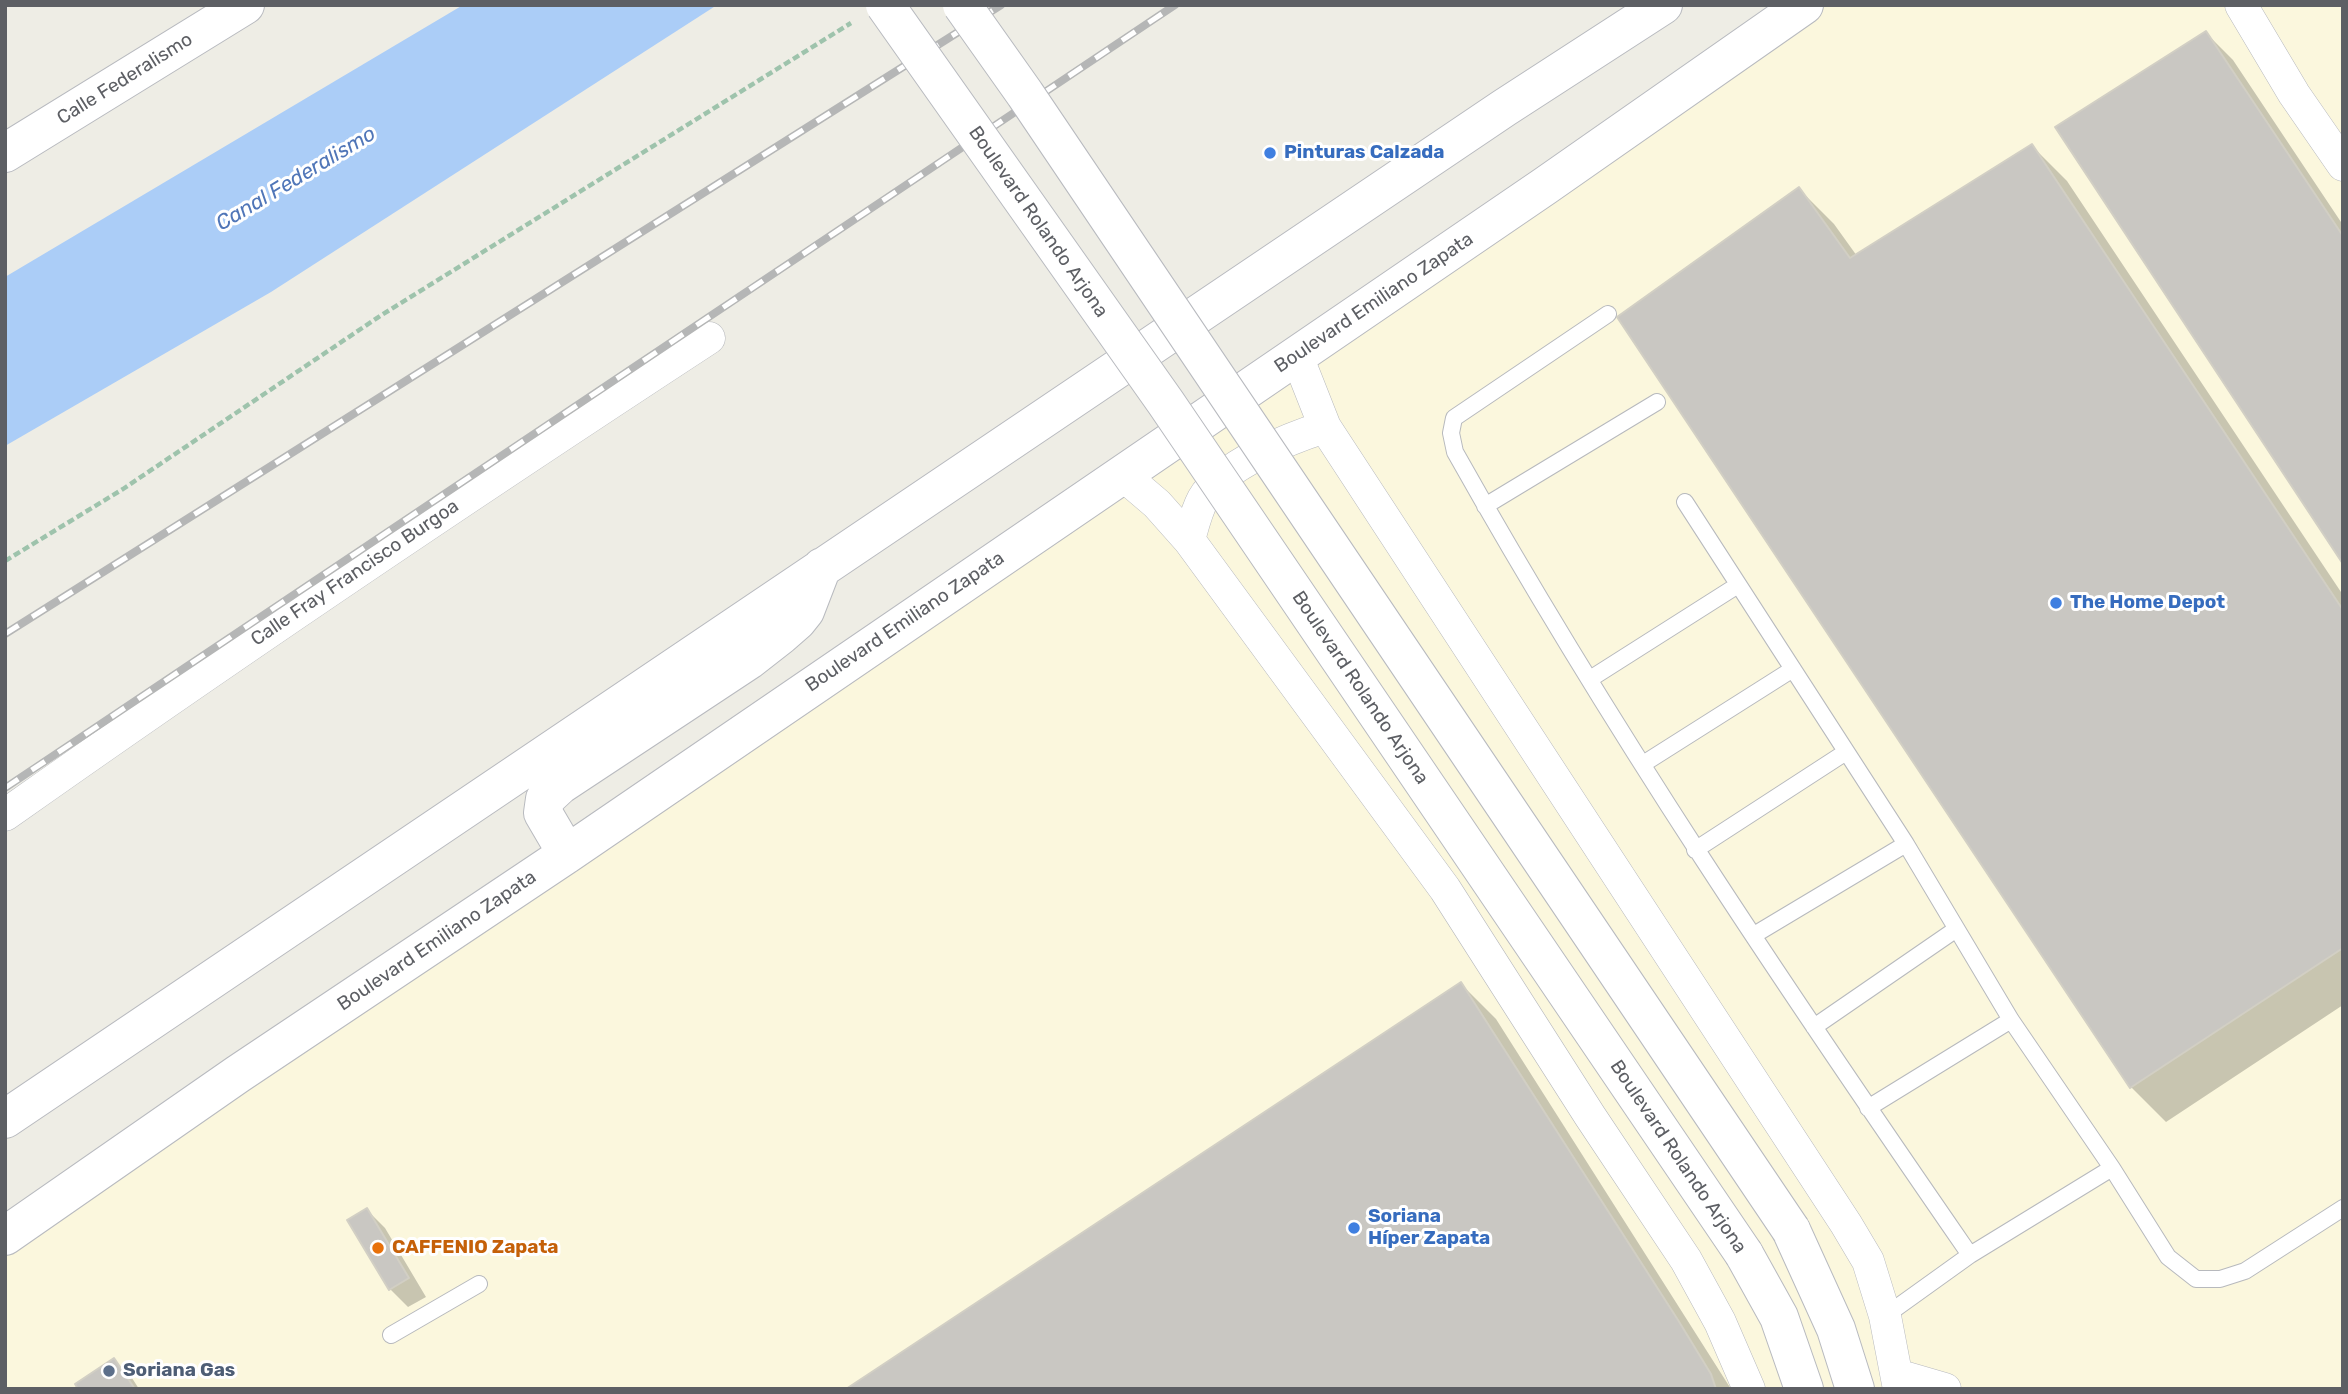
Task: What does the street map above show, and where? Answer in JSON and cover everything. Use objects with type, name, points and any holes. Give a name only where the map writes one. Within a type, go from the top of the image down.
[{"type":"main road","name":"Calle Federalismo","points":[[5,153],[244,5]]},
{"type":"main road","points":[[962,5],[1025,94],[1791,1230],[1836,1329],[1855,1389]]},
{"type":"main road","points":[[5,1119],[1504,108],[1663,5]]},
{"type":"main road","name":"Boulevard Emiliano Zapata","points":[[5,1236],[238,1074],[567,854],[906,620],[1297,356],[1804,5]]},
{"type":"main road","name":"Boulevard Rolando Arjona","points":[[870,12],[1174,414],[1744,1254],[1779,1317],[1804,1389]]},
{"type":"main road","points":[[567,854],[543,813],[545,799],[560,785],[749,660],[781,635],[805,611],[822,567]]},
{"type":"street","points":[[2241,5],[2294,94],[2343,165]]},
{"type":"street","name":"Calle Fray Francisco Burgoa","points":[[5,815],[195,682],[542,447],[709,338]]},
{"type":"street","points":[[1297,356],[1325,427],[1868,1261],[1885,1316],[1898,1382],[1945,1389]]},
{"type":"street","points":[[1189,540],[1196,514],[1212,486],[1251,457],[1298,435],[1325,427]]},
{"type":"street","points":[[1123,475],[1157,504],[1189,540],[1445,889],[1590,1116],[1686,1259],[1720,1322],[1749,1389]]},
{"type":"lane","points":[[1608,314],[1454,418],[1451,433],[1455,452],[1541,602],[1695,850],[1970,1255]]},
{"type":"lane","points":[[1485,506],[1657,402]]},
{"type":"lane","points":[[1685,502],[1906,844],[2011,1020],[2112,1167],[2168,1257],[2196,1279],[2220,1279],[2245,1271],[2343,1208]]},
{"type":"lane","points":[[1590,680],[1738,584]]},
{"type":"lane","points":[[1643,764],[1793,669]]},
{"type":"lane","points":[[1695,850],[1846,751]]},
{"type":"lane","points":[[1755,935],[1906,844]]},
{"type":"lane","points":[[1814,1027],[1955,930]]},
{"type":"lane","points":[[1868,1108],[2011,1020]]},
{"type":"lane","points":[[1885,1316],[1970,1255],[2112,1167]]},
{"type":"lane","points":[[391,1335],[479,1284]]},
{"type":"path","points":[[5,561],[122,489],[380,317],[870,12]]},
{"type":"shaded area","points":[[1809,5],[2343,5],[2343,1389],[5,1389],[5,1241]]},
{"type":"water","name":"Canal Federalismo","points":[[463,5],[717,5],[271,292],[5,446],[5,277]]},
{"type":"building","points":[[2206,31],[2343,236],[2343,564],[2055,127]]},
{"type":"building","points":[[2032,144],[2343,610],[2343,948],[2130,1088],[1617,317],[1799,187],[1850,258]]},
{"type":"building","name":"Soriana Híper Zapata","points":[[1461,982],[1678,1320],[1711,1374],[1716,1389],[846,1389]]},
{"type":"building","points":[[367,1208],[409,1278],[389,1290],[347,1220]]},
{"type":"building","name":"Soriana Gas","points":[[114,1358],[135,1389],[78,1389],[75,1384]]},
{"type":"railway","points":[[5,634],[1001,5]]},
{"type":"railway","points":[[5,788],[1175,5]]},
{"type":"place","name":"Pinturas Calzada","points":[[1270,153]]},
{"type":"place","name":"The Home Depot","points":[[2056,603]]},
{"type":"place","name":"Soriana Híper Zapata","points":[[1354,1228]]},
{"type":"place","name":"CAFFENIO Zapata","points":[[378,1248]]},
{"type":"place","name":"Soriana Gas","points":[[109,1371]]}]
